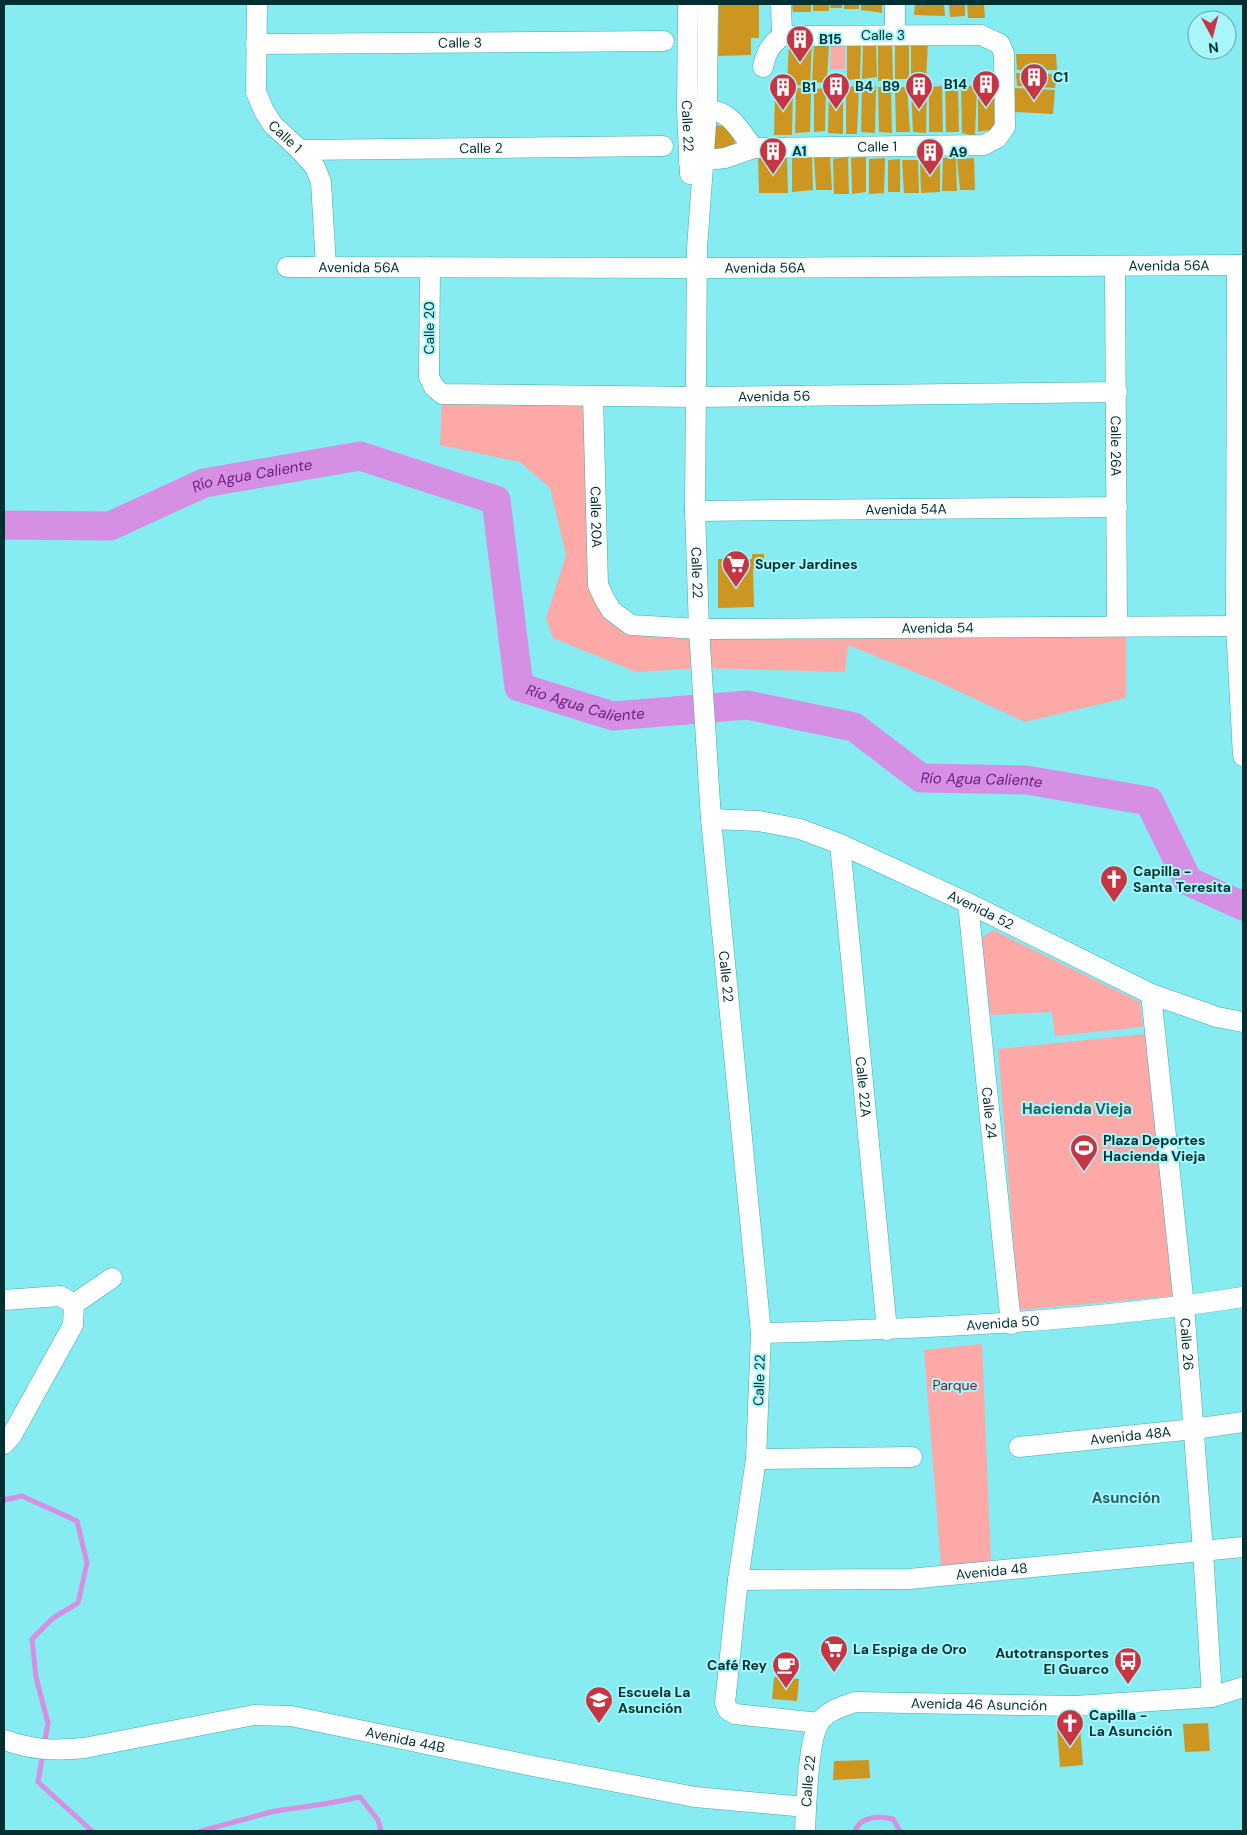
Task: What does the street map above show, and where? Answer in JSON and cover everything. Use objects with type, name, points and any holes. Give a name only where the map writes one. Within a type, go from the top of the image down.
[{"type":"street","name":"Calle 1","points":[[257,4],[256,92],[264,111],[273,125],[315,167],[321,182],[326,266]]},
{"type":"street","name":"Calle 22","points":[[688,4],[687,111],[697,161],[695,511],[699,629],[711,819],[761,1333],[756,1459],[738,1580],[725,1703],[728,1710],[734,1714],[819,1723],[813,1742],[805,1831]]},
{"type":"street","name":"Calle 22","points":[[697,161],[708,111],[708,4]]},
{"type":"street","points":[[762,67],[769,48],[782,36],[781,4]]},
{"type":"street","points":[[895,4],[895,35]]},
{"type":"street","name":"Calle 3","points":[[782,36],[981,35],[992,39],[1000,44],[1004,54],[1004,127],[998,138]]},
{"type":"street","name":"Calle 3","points":[[256,44],[664,41]]},
{"type":"street","points":[[687,111],[716,111],[732,120],[754,148]]},
{"type":"street","name":"Calle 1","points":[[697,161],[725,158],[754,148],[984,145],[998,138]]},
{"type":"street","name":"Calle 2","points":[[300,150],[663,146]]},
{"type":"street","points":[[1240,265],[1240,626],[1243,756]]},
{"type":"street","name":"Avenida 56A","points":[[287,267],[697,268],[1240,265]]},
{"type":"street","name":"Calle 26A","points":[[1115,266],[1117,626]]},
{"type":"street","name":"Calle 20","points":[[430,268],[429,377],[434,387]]},
{"type":"street","name":"Avenida 56","points":[[434,387],[442,394],[593,397],[1117,392]]},
{"type":"street","name":"Calle 20A","points":[[593,397],[598,584],[611,610],[631,625]]},
{"type":"street","name":"Avenida 54A","points":[[695,511],[1117,506]]},
{"type":"street","name":"Avenida 54","points":[[631,625],[699,629],[1240,626]]},
{"type":"street","name":"Avenida 52","points":[[711,819],[780,824],[800,829],[840,844],[968,903],[1151,994],[1216,1017],[1243,1022]]},
{"type":"street","name":"Calle 22A","points":[[840,844],[887,1330]]},
{"type":"street","name":"Calle 24","points":[[968,903],[1011,1324]]},
{"type":"street","name":"Calle 26","points":[[1151,994],[1184,1306],[1212,1696]]},
{"type":"street","points":[[74,1304],[112,1278]]},
{"type":"street","points":[[4,1300],[60,1296],[74,1304]]},
{"type":"street","name":"Avenida 50","points":[[761,1333],[887,1330],[1011,1324],[1184,1306],[1243,1297]]},
{"type":"street","points":[[4,1444],[12,1435],[73,1325],[74,1304]]},
{"type":"street","name":"Avenida 48A","points":[[1019,1447],[1194,1429],[1243,1422]]},
{"type":"street","points":[[756,1459],[912,1457]]},
{"type":"street","name":"Avenida 48","points":[[738,1580],[909,1579],[1243,1546]]},
{"type":"street","name":"Avenida 46 Asunción","points":[[819,1723],[834,1709],[855,1702],[1075,1706],[1212,1696],[1243,1687]]},
{"type":"street","name":"Avenida 44B","points":[[4,1740],[33,1749],[59,1750],[84,1748],[254,1715],[291,1716],[533,1766],[695,1796],[806,1807]]},
{"type":"green space","points":[[831,43],[845,44],[845,69],[830,69]]},
{"type":"green space","points":[[442,394],[593,397],[598,584],[621,619],[1126,626],[1126,698],[1025,722],[934,680],[848,645],[845,672],[702,668],[636,672],[553,638],[546,618],[566,555],[550,488],[520,462],[440,445]]},
{"type":"green space","points":[[993,930],[1140,1002],[1143,1027],[1055,1036],[1052,1012],[991,1015],[980,939]]},
{"type":"green space","name":"Plaza Deportes Hacienda Vieja","points":[[1145,1034],[1175,1296],[1019,1310],[998,1049]]},
{"type":"green space","name":"Parque","points":[[982,1344],[991,1563],[941,1566],[924,1350]]},
{"type":"building","points":[[719,4],[759,4],[759,38],[751,38],[751,55],[718,56]]},
{"type":"building","points":[[792,4],[811,4],[811,12],[793,12]]},
{"type":"building","points":[[813,4],[829,4],[829,11],[813,11]]},
{"type":"building","points":[[830,4],[842,4],[842,8],[830,8]]},
{"type":"building","points":[[844,4],[859,4],[859,9],[844,9]]},
{"type":"building","points":[[861,4],[882,4],[882,13],[861,10]]},
{"type":"building","points":[[915,4],[944,4],[945,16],[914,15]]},
{"type":"building","points":[[949,4],[965,4],[965,16],[950,17]]},
{"type":"building","points":[[967,4],[984,4],[985,18],[968,18]]},
{"type":"building","points":[[895,39],[909,39],[909,79],[895,79]]},
{"type":"building","points":[[911,41],[928,42],[926,81],[911,82]]},
{"type":"building","name":"B15","points":[[789,42],[812,42],[810,86],[787,84]]},
{"type":"building","points":[[829,42],[827,82],[812,83],[814,43]]},
{"type":"building","points":[[861,43],[860,79],[847,80],[847,44]]},
{"type":"building","points":[[863,45],[876,45],[877,77],[862,79]]},
{"type":"building","points":[[878,45],[892,45],[893,80],[878,81]]},
{"type":"building","points":[[1016,54],[1056,54],[1057,70],[1017,70]]},
{"type":"building","points":[[1016,73],[1057,74],[1055,88],[1017,86]]},
{"type":"building","points":[[958,85],[959,132],[946,132],[945,86]]},
{"type":"building","name":"B14","points":[[994,85],[994,129],[978,132],[978,86]]},
{"type":"building","points":[[859,86],[857,134],[846,134],[846,87]]},
{"type":"building","points":[[862,86],[876,86],[875,133],[861,132]]},
{"type":"building","name":"B9","points":[[927,86],[926,133],[913,132],[911,87]]},
{"type":"building","points":[[942,86],[943,132],[929,132],[929,87]]},
{"type":"building","points":[[961,86],[977,86],[975,136],[962,133]]},
{"type":"building","name":"B1","points":[[793,87],[792,135],[774,135],[775,88]]},
{"type":"building","name":"B4","points":[[829,87],[843,87],[843,134],[828,133]]},
{"type":"building","points":[[878,87],[891,87],[892,133],[879,132]]},
{"type":"building","points":[[895,87],[907,87],[910,132],[896,132]]},
{"type":"building","points":[[796,88],[811,88],[810,132],[795,133]]},
{"type":"building","points":[[826,88],[825,131],[814,132],[814,89]]},
{"type":"building","name":"C1","points":[[1015,88],[1055,90],[1053,114],[1014,112]]},
{"type":"building","points":[[711,124],[734,128],[735,150],[710,151]]},
{"type":"building","name":"A1","points":[[758,156],[787,156],[788,193],[759,193]]},
{"type":"building","points":[[812,157],[813,190],[792,192],[792,158]]},
{"type":"building","points":[[814,157],[830,157],[832,190],[816,190]]},
{"type":"building","points":[[848,157],[849,194],[834,194],[833,159]]},
{"type":"building","points":[[866,157],[866,192],[852,194],[851,158]]},
{"type":"building","points":[[956,157],[957,191],[942,191],[943,158]]},
{"type":"building","points":[[885,158],[884,193],[869,194],[869,159]]},
{"type":"building","name":"A9","points":[[940,158],[940,192],[921,193],[920,159]]},
{"type":"building","points":[[974,158],[975,190],[960,190],[957,159]]},
{"type":"building","points":[[900,159],[900,192],[888,192],[888,160]]},
{"type":"building","points":[[902,160],[918,160],[919,193],[904,193]]},
{"type":"building","name":"Super Jardines","points":[[752,554],[764,554],[764,568],[753,569],[754,607],[718,608],[718,559],[752,559]]},
{"type":"building","name":"Café Rey","points":[[774,1677],[799,1679],[797,1701],[772,1699]]},
{"type":"building","points":[[1208,1723],[1210,1751],[1185,1752],[1183,1724]]},
{"type":"building","name":"Capilla - La Asunción","points":[[1080,1727],[1083,1765],[1060,1767],[1057,1729]]},
{"type":"building","points":[[869,1760],[870,1778],[833,1780],[834,1761]]},
{"type":"waterway","name":"Río Agua Caliente","points":[[4,525],[110,526],[204,483],[360,456],[496,500],[519,687],[613,716],[747,705],[854,727],[921,778],[1026,780],[1149,801],[1188,881],[1243,906]]},
{"type":"waterway","points":[[4,1500],[22,1496],[77,1521],[87,1563],[78,1603],[53,1618],[32,1639],[36,1677],[48,1723],[44,1745]]},
{"type":"waterway","points":[[43,1753],[38,1782],[92,1831]]},
{"type":"waterway","points":[[201,1831],[275,1811],[360,1797],[378,1820],[381,1831]]},
{"type":"waterway","points":[[855,1831],[866,1819],[877,1817],[893,1819],[900,1831]]},
{"type":"place","name":"B15","points":[[800,63]]},
{"type":"place","name":"C1","points":[[1034,101]]},
{"type":"place","name":"B14","points":[[986,108]]},
{"type":"place","name":"B4","points":[[836,110]]},
{"type":"place","name":"B9","points":[[919,110]]},
{"type":"place","name":"B1","points":[[783,111]]},
{"type":"place","name":"A1","points":[[773,175]]},
{"type":"place","name":"A9","points":[[930,176]]},
{"type":"place","name":"Super Jardines","points":[[736,588]]},
{"type":"place","name":"Capilla - Santa Teresita","points":[[1114,903]]},
{"type":"place","name":"Plaza Deportes Hacienda Vieja","points":[[1084,1172]]},
{"type":"place","name":"La Espiga de Oro","points":[[834,1673]]},
{"type":"place","name":"Autotransportes El Guarco","points":[[1128,1685]]},
{"type":"place","name":"Café Rey","points":[[786,1689]]},
{"type":"place","name":"Escuela La Asunción","points":[[599,1724]]},
{"type":"place","name":"Capilla - La Asunción","points":[[1070,1747]]},
{"type":"district","name":"Hacienda Vieja","points":[[1077,1109]]},
{"type":"district","name":"Asunción","points":[[1126,1498]]}]
